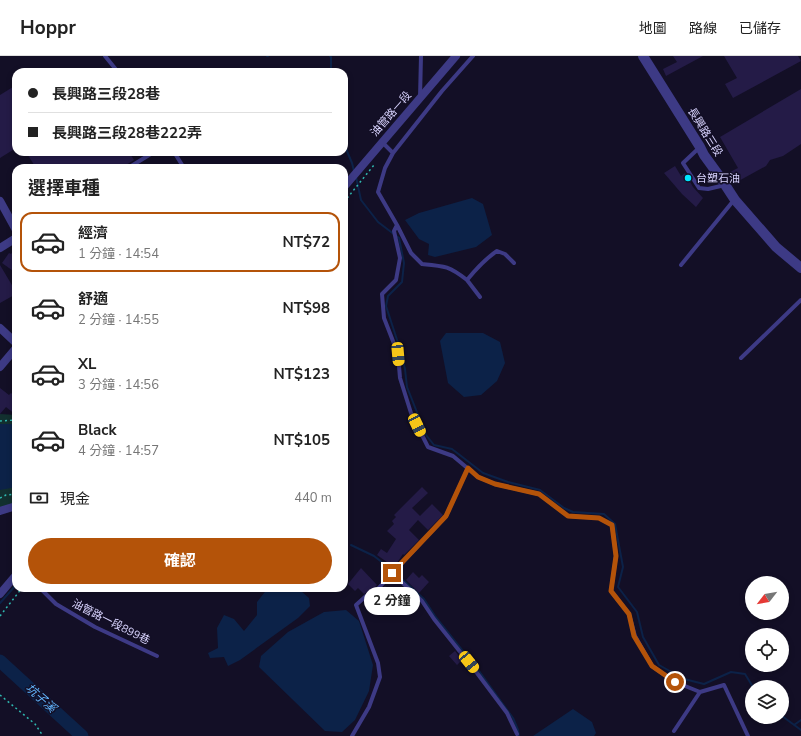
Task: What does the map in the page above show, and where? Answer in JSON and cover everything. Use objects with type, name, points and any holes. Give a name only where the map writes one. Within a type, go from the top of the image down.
[{"type":"street","name":"油管路一段","points":[[348,182],[456,56]]},
{"type":"street","name":"長興路三段","points":[[643,56],[704,155],[735,200],[776,247],[801,268]]},
{"type":"street","points":[[0,201],[12,223]]},
{"type":"street","points":[[0,248],[12,240]]},
{"type":"street","points":[[0,328],[12,339]]},
{"type":"street","points":[[0,366],[12,352]]},
{"type":"street","points":[[0,511],[12,507]]},
{"type":"street","points":[[0,594],[12,580]]},
{"type":"lane","points":[[106,56],[115,68]]},
{"type":"lane","points":[[420,98],[421,56]]},
{"type":"lane","points":[[473,56],[442,91],[393,153],[385,168],[378,192],[411,253],[422,264],[445,266],[458,273],[467,280],[480,297]]},
{"type":"lane","points":[[382,142],[393,153]]},
{"type":"lane","points":[[700,147],[683,163],[699,188],[708,189],[725,185]]},
{"type":"lane","points":[[134,164],[148,156]]},
{"type":"lane","points":[[681,265],[735,200]]},
{"type":"lane","points":[[397,225],[394,231],[400,258],[396,280],[382,294],[384,318],[398,354],[400,378],[411,413],[428,447],[453,456],[478,477],[495,484],[539,494],[568,516],[599,518],[612,525],[616,556],[611,591],[629,614],[634,636],[652,666],[675,682],[700,692],[724,685],[748,736]]},
{"type":"lane","points":[[467,280],[489,256],[497,251],[505,254],[514,263]]},
{"type":"lane","points":[[741,358],[801,300]]},
{"type":"lane","points":[[352,736],[368,707],[380,677],[378,663],[356,605],[366,596],[373,594],[446,516],[468,468]]},
{"type":"lane","points":[[392,573],[422,601],[434,620],[507,713],[517,734]]},
{"type":"lane","name":"油管路一段899巷","points":[[44,592],[56,604],[95,626],[157,656]]},
{"type":"lane","points":[[674,731],[700,692]]},
{"type":"path","points":[[348,197],[359,183]]},
{"type":"path","points":[[0,421],[12,420]]},
{"type":"path","points":[[0,498],[12,494]]},
{"type":"path","points":[[0,616],[19,592]]},
{"type":"path","points":[[0,695],[35,724],[43,736]]},
{"type":"green space","points":[[0,414],[12,415],[12,504],[0,508]]},
{"type":"water","points":[[472,198],[483,204],[492,235],[476,247],[435,257],[428,255],[429,244],[419,239],[405,220],[419,213]]},
{"type":"water","points":[[446,333],[483,333],[500,342],[505,363],[497,381],[481,395],[464,397],[448,383],[440,341]]},
{"type":"water","points":[[0,424],[12,424],[12,488],[0,490]]},
{"type":"water","points":[[265,592],[302,592],[309,598],[310,606],[298,618],[240,660],[228,666],[224,657],[210,658],[208,653],[218,648],[217,628],[224,615],[234,619],[244,631],[257,615],[257,602]]},
{"type":"water","points":[[346,610],[359,621],[373,665],[369,691],[355,720],[342,732],[325,731],[259,667],[261,656],[288,632],[324,612]]},
{"type":"water","points":[[573,709],[592,722],[596,733],[594,736],[533,736]]},
{"type":"building","points":[[673,56],[703,56],[666,76],[663,69],[677,62]]},
{"type":"building","points":[[724,56],[798,56],[801,61],[733,98],[725,84],[737,78]]},
{"type":"building","points":[[12,88],[12,150],[0,158],[0,95]]},
{"type":"building","points":[[801,89],[801,144],[783,156],[770,160],[766,166],[735,183],[730,172],[738,168],[720,137]]},
{"type":"building","points":[[28,156],[132,156],[134,160],[128,164],[34,164]]},
{"type":"building","points":[[675,166],[681,176],[685,173],[693,187],[703,198],[696,207],[682,194],[664,173]]},
{"type":"building","points":[[9,253],[12,253],[12,270],[2,263]]},
{"type":"building","points":[[0,265],[12,285],[12,296],[0,303]]},
{"type":"building","points":[[0,388],[9,395],[12,394],[12,412],[6,407],[0,414]]},
{"type":"building","points":[[422,487],[428,493],[412,508],[420,516],[432,504],[443,515],[428,530],[418,520],[409,530],[419,540],[404,555],[403,554],[394,567],[377,555],[381,549],[387,553],[396,539],[387,531],[394,524],[392,521],[396,517],[394,515]]},
{"type":"building","points":[[361,568],[377,585],[371,591],[364,594],[358,588],[355,591],[348,584]]},
{"type":"building","points":[[413,572],[419,578],[422,575],[429,582],[419,593],[406,580]]},
{"type":"building","points":[[385,586],[391,592],[382,602],[376,596]]},
{"type":"building","points":[[455,651],[462,660],[457,665],[449,656]]},
{"type":"waterway","points":[[330,56],[331,68]]},
{"type":"waterway","points":[[348,154],[354,171]]},
{"type":"waterway","points":[[356,177],[361,200],[378,222],[399,238],[404,263],[402,282],[388,296],[386,306],[400,349],[405,369],[407,387],[426,435],[434,445],[452,449],[483,473],[508,482],[540,490],[564,508],[573,512],[604,514],[615,524],[623,567],[618,587],[637,612],[643,637],[659,665],[684,679],[704,684],[731,672],[745,674],[749,680]]},
{"type":"waterway","points":[[351,545],[374,556],[424,599],[435,616],[479,671],[513,718],[519,736]]},
{"type":"waterway","points":[[0,603],[12,590]]},
{"type":"waterway","name":"坑子溪","points":[[0,661],[82,736]]},
{"type":"waterway","points":[[794,725],[801,720]]},
{"type":"waterway","points":[[789,721],[801,730]]},
{"type":"place","name":"台塑石油","points":[[688,178]]},
{"type":"route","points":[[392,573],[446,516],[468,468],[478,477],[495,484],[539,494],[568,516],[599,518],[612,525],[616,556],[612,575],[611,591],[629,614],[634,636],[652,666],[675,682]]}]
